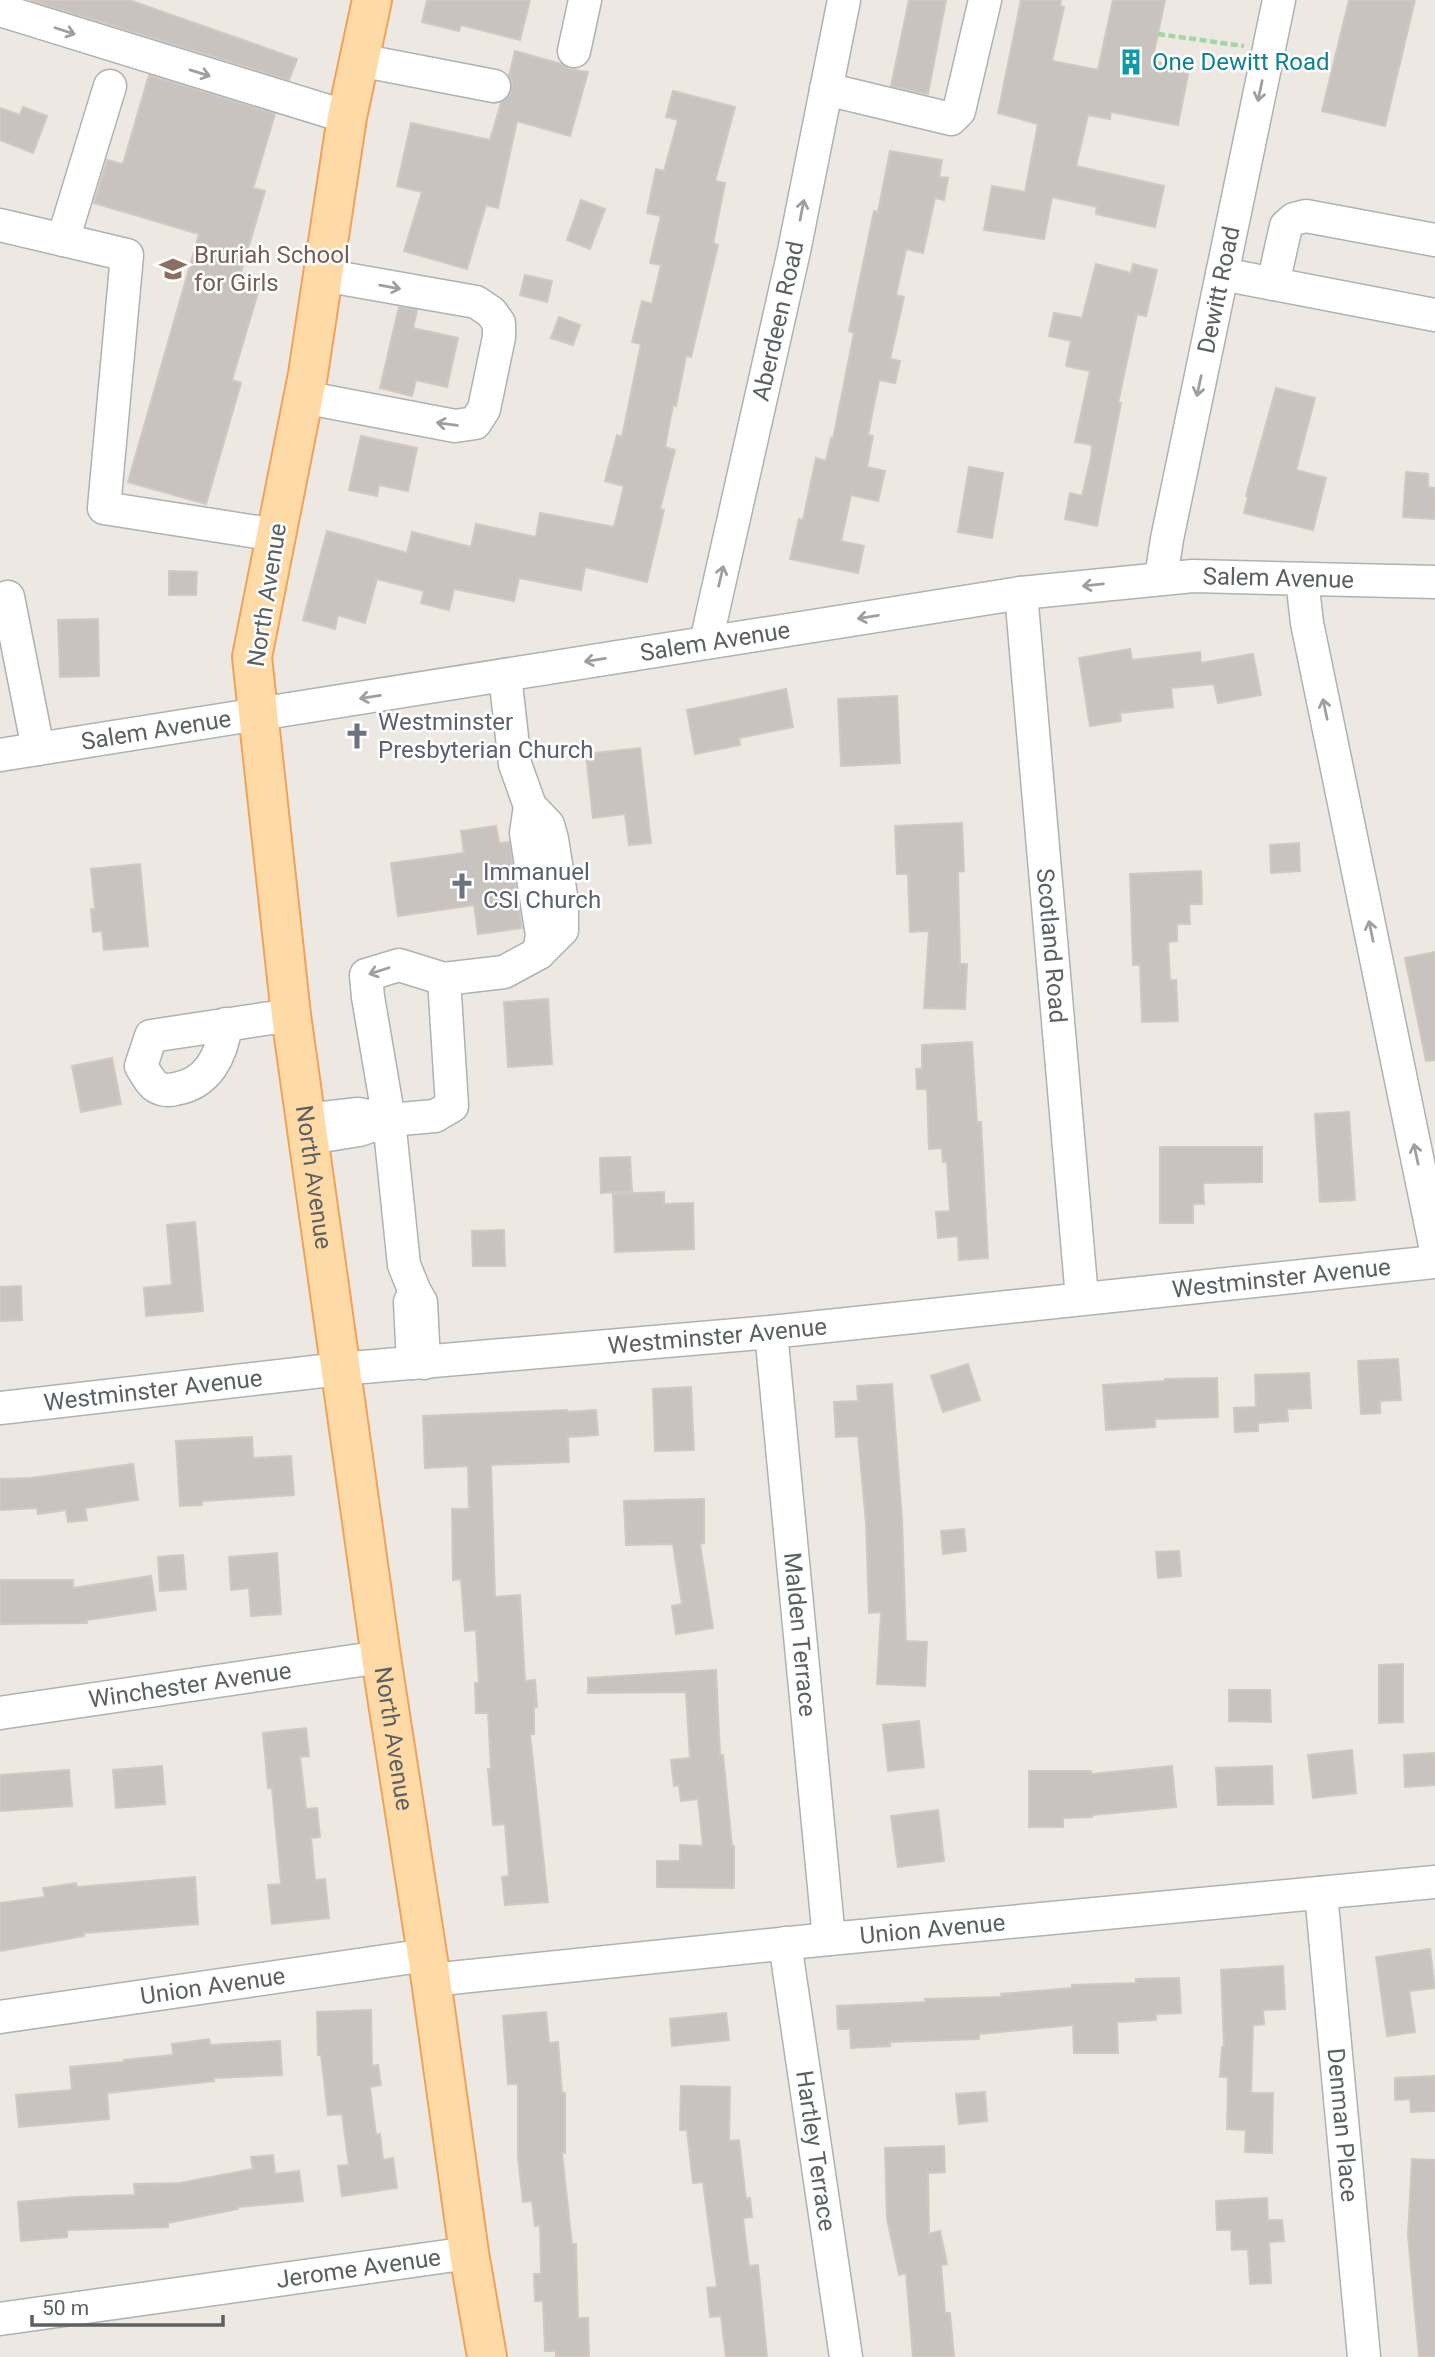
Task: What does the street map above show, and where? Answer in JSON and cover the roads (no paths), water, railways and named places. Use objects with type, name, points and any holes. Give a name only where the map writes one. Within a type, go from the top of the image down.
[{"type":"main road","name":"North Avenue","points":[[372,0],[346,117],[303,397],[252,657],[291,1015],[468,2253],[487,2357]]},
{"type":"street","points":[[574,51],[585,0]]},
{"type":"street","name":"Aberdeen Road","points":[[706,642],[794,251],[845,0]]},
{"type":"street","points":[[826,89],[951,119],[959,111],[985,0]]},
{"type":"street","name":"Dewitt Road","points":[[1161,578],[1279,0]]},
{"type":"street","points":[[0,10],[346,117]]},
{"type":"street","points":[[359,60],[494,86]]},
{"type":"street","points":[[63,240],[110,86]]},
{"type":"street","points":[[1273,284],[1286,226],[1294,219],[1306,216],[1435,240]]},
{"type":"street","points":[[0,225],[127,255],[104,508],[276,535]]},
{"type":"street","points":[[1222,274],[1435,315]]},
{"type":"street","points":[[303,397],[455,426],[475,423],[484,409],[499,337],[499,323],[491,312],[476,302],[323,275]]},
{"type":"street","name":"Salem Avenue","points":[[0,755],[1021,593],[1193,576],[1435,582]]},
{"type":"street","points":[[1302,579],[1307,623],[1435,1245]]},
{"type":"street","name":"Scotland Road","points":[[1021,593],[1082,1298]]},
{"type":"street","points":[[8,597],[38,749]]},
{"type":"street","points":[[419,1363],[421,1302],[404,1265],[389,1120],[366,975],[399,965],[444,979],[504,972],[539,953],[542,935],[526,833],[530,806],[515,764],[505,675]]},
{"type":"street","points":[[307,1129],[359,1130],[389,1120],[435,1116],[452,1106],[444,979]]},
{"type":"street","points":[[226,1024],[291,1015]]},
{"type":"street","name":"Westminster Avenue","points":[[0,1408],[340,1369],[771,1332],[1435,1262]]},
{"type":"street","name":"Malden Terrace","points":[[771,1332],[829,1939]]},
{"type":"street","name":"Winchester Avenue","points":[[0,1713],[381,1657]]},
{"type":"street","name":"Union Avenue","points":[[0,2017],[429,1968],[785,1943],[1435,1882]]},
{"type":"street","name":"Denman Place","points":[[1321,1894],[1364,2357]]},
{"type":"street","name":"Hartley Terrace","points":[[785,1943],[846,2357]]},
{"type":"street","name":"Jerome Avenue","points":[[0,2319],[468,2253]]},
{"type":"place","name":"One Dewitt Road","points":[[1131,62]]},
{"type":"place","name":"Bruriah School for Girls","points":[[173,269]]},
{"type":"place","name":"Westminster Presbyterian Church","points":[[357,736]]},
{"type":"place","name":"Immanuel CSI Church","points":[[462,886]]}]
